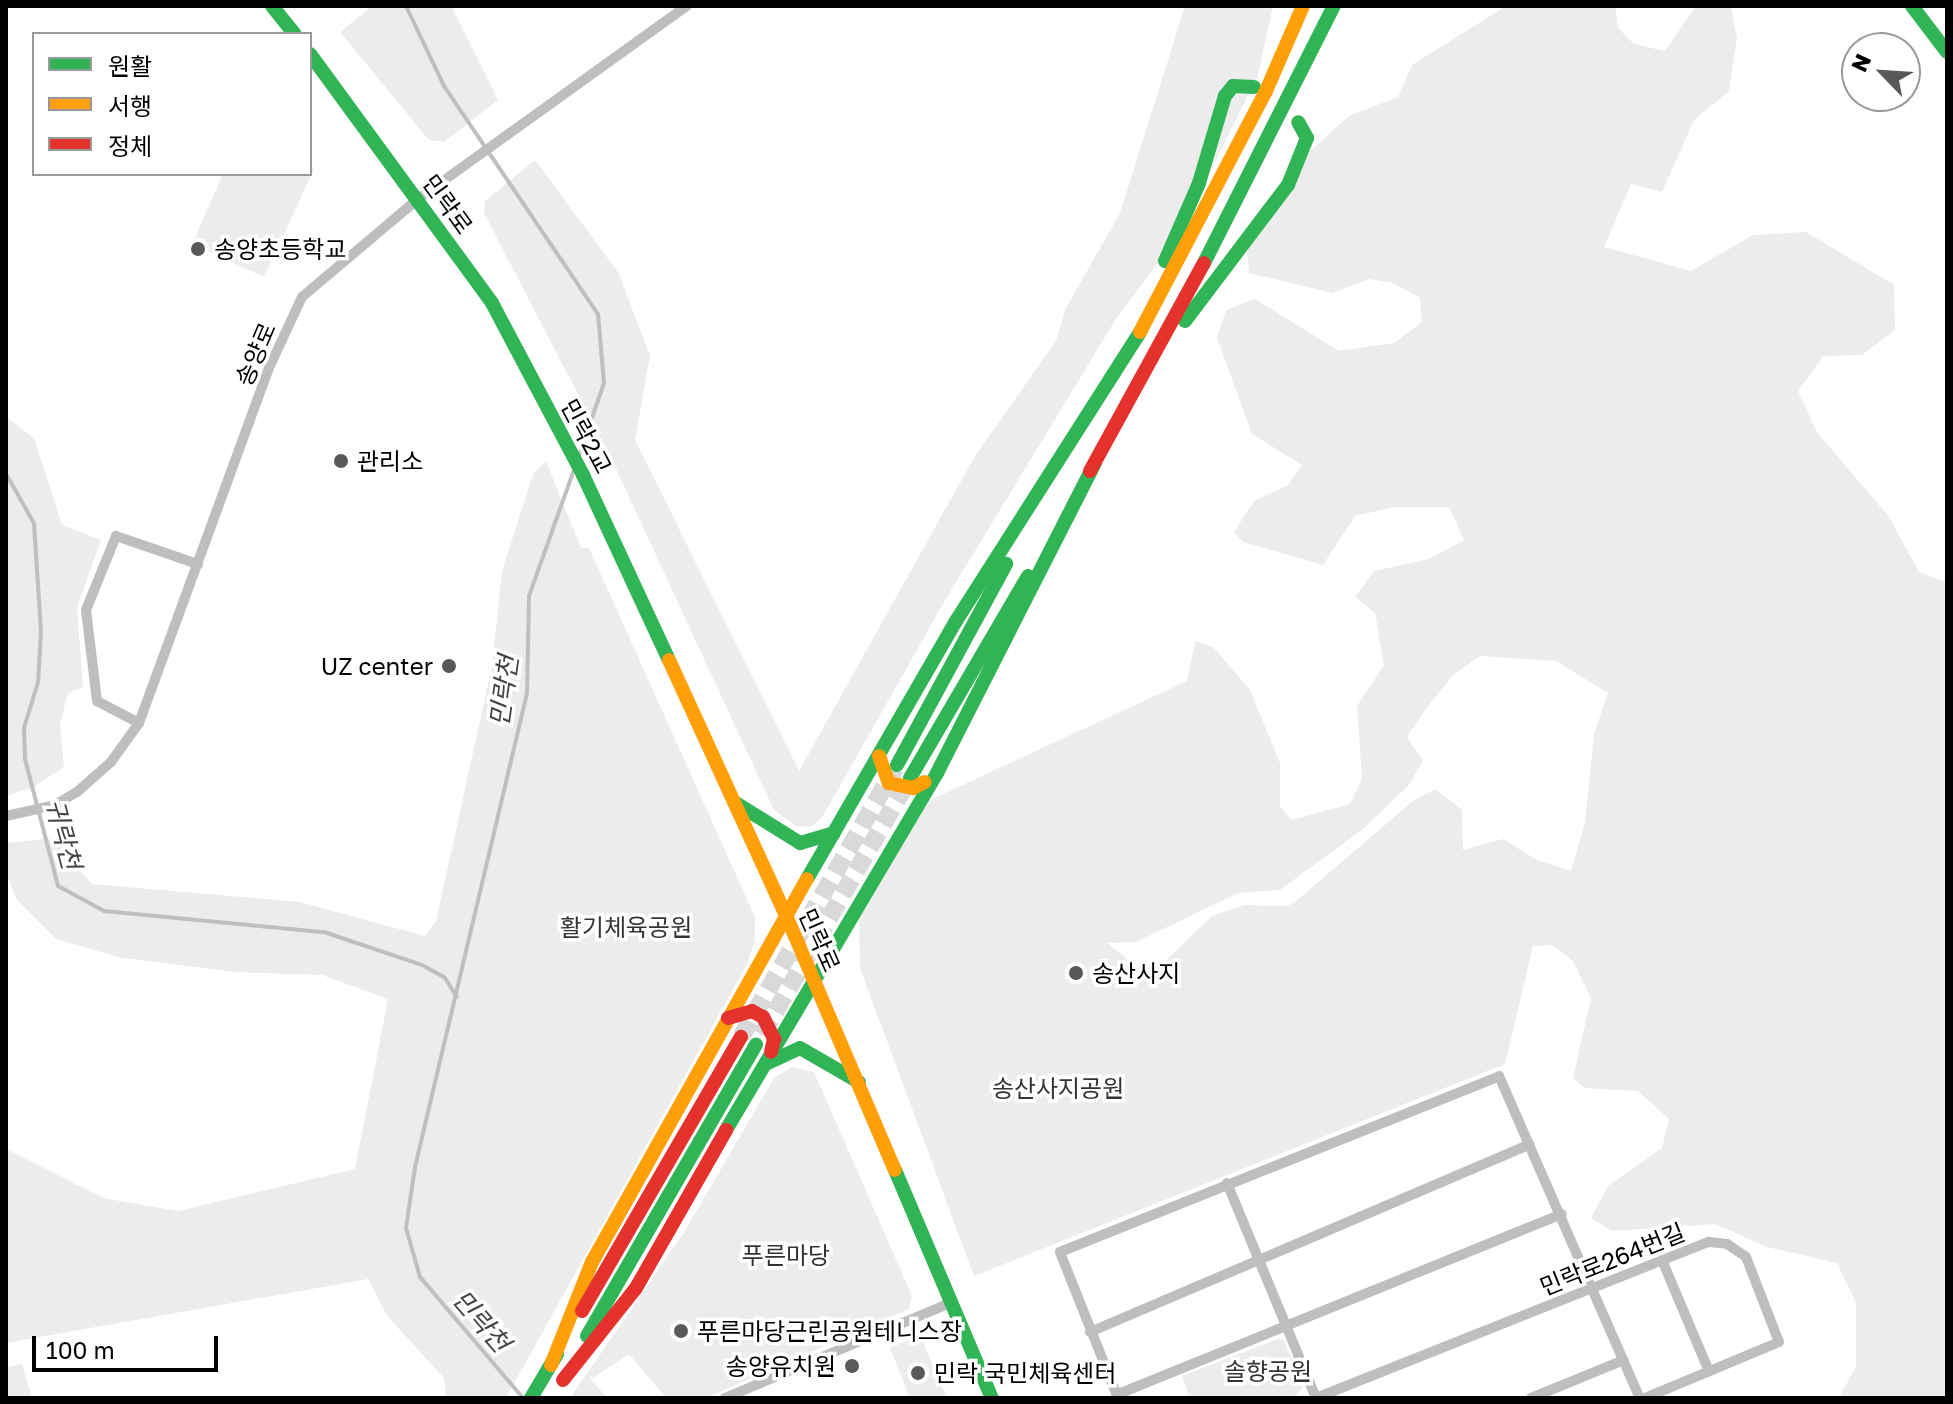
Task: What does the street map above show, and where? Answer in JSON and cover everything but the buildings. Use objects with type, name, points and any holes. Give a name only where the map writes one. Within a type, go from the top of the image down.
[{"type":"main road","points":[[551,1365],[592,1262],[786,915],[956,621],[1069,449],[1134,343],[1266,91],[1303,6]]},
{"type":"main road","points":[[910,778],[1156,358],[1334,6]]},
{"type":"main road","points":[[1912,6],[1947,52]]},
{"type":"main road","points":[[277,11],[293,32]]},
{"type":"main road","name":"민락로","points":[[312,57],[492,303],[536,387]]},
{"type":"main road","points":[[1134,343],[1199,183],[1225,96],[1233,86],[1254,87]]},
{"type":"main road","points":[[1156,358],[1288,185],[1305,150],[1307,138],[1298,122]]},
{"type":"main road","name":"민락2교","points":[[536,387],[598,505]]},
{"type":"main road","points":[[897,765],[1069,449]]},
{"type":"main road","points":[[563,1380],[636,1288],[937,773],[1095,463]]},
{"type":"main road","name":"민락로","points":[[598,505],[786,915],[992,1398]]},
{"type":"main road","points":[[879,756],[883,776],[899,788],[913,788],[937,773]]},
{"type":"main road","points":[[734,802],[800,843],[834,833]]},
{"type":"main road","points":[[728,1018],[752,1011],[763,1017],[774,1039],[768,1063]]},
{"type":"main road","points":[[531,1398],[741,1037]]},
{"type":"main road","points":[[554,1398],[756,1044]]},
{"type":"main road","points":[[768,1063],[800,1048],[859,1082]]},
{"type":"street","name":"송양로","points":[[6,816],[46,808],[77,792],[111,762],[139,723],[269,368],[302,297],[418,199],[687,6]]},
{"type":"street","points":[[139,723],[97,701],[86,610],[116,536],[198,564]]},
{"type":"street","points":[[1562,1214],[1117,1396],[1060,1252],[1499,1076],[1562,1214],[1595,1287],[1624,1360],[1643,1398]]},
{"type":"street","points":[[1090,1332],[1530,1144]]},
{"type":"street","points":[[1227,1183],[1284,1328],[1316,1398]]},
{"type":"street","name":"민락로264번길","points":[[1316,1398],[1709,1242],[1727,1244],[1746,1257],[1779,1342],[1643,1398]]},
{"type":"street","points":[[1662,1260],[1709,1371]]},
{"type":"street","points":[[725,1398],[950,1303]]},
{"type":"street","points":[[1531,1398],[1624,1360]]},
{"type":"green space","points":[[372,6],[451,6],[498,100],[444,142],[429,140],[340,32]]},
{"type":"green space","points":[[1185,6],[1273,6],[1258,75],[1180,233],[1116,319],[944,602],[823,816],[812,826],[797,827],[774,810],[611,458],[484,213],[485,201],[535,160],[618,272],[650,356],[635,440],[799,771],[975,456],[1056,341],[1065,310],[1120,213]]},
{"type":"green space","name":"송산사지공원","points":[[1506,6],[1615,6],[1618,28],[1634,44],[1665,51],[1696,6],[1731,6],[1737,38],[1729,91],[1694,120],[1662,192],[1631,184],[1604,247],[1691,271],[1753,235],[1806,232],[1894,285],[1895,330],[1862,355],[1823,356],[1798,391],[1817,432],[1889,517],[1919,572],[1947,583],[1947,1398],[1839,1398],[1856,1366],[1856,1303],[1837,1263],[1767,1247],[1715,1224],[1612,1231],[1591,1218],[1608,1186],[1662,1148],[1669,1119],[1638,1091],[1585,1088],[1573,1078],[1591,998],[1573,961],[1552,945],[1533,946],[1505,1064],[974,1276],[860,968],[859,920],[928,801],[1187,681],[1195,641],[1213,647],[1250,690],[1280,763],[1280,806],[1291,820],[1350,804],[1362,779],[1357,706],[1384,665],[1375,613],[1355,597],[1374,571],[1429,559],[1464,540],[1449,507],[1395,507],[1355,516],[1323,565],[1243,542],[1234,532],[1254,501],[1288,485],[1302,465],[1252,434],[1217,338],[1226,310],[1255,299],[1339,351],[1394,343],[1422,322],[1420,298],[1393,283],[1369,279],[1332,293],[1249,273],[1247,252],[1308,153],[1349,116],[1398,97],[1412,65]],"holes":[[[1480,656],[1556,661],[1608,693],[1594,734],[1585,823],[1571,871],[1537,860],[1503,839],[1463,850],[1462,810],[1435,789],[1413,801],[1288,906],[1244,905],[1212,916],[1160,966],[1138,967],[1107,943],[1136,942],[1238,893],[1280,890],[1364,828],[1408,786],[1423,761],[1407,737],[1453,675]]]},
{"type":"green space","points":[[222,176],[311,176],[264,277],[192,244]]},
{"type":"green space","points":[[6,417],[34,438],[62,525],[101,540],[77,607],[83,687],[68,693],[60,724],[64,767],[32,788],[6,796]]},
{"type":"green space","name":"활기체육공원","points":[[546,461],[581,548],[589,548],[755,917],[755,940],[747,964],[506,1398],[446,1398],[444,1378],[388,1317],[368,1279],[6,1343],[6,1149],[103,1198],[178,1211],[355,1169],[388,999],[322,975],[234,972],[118,957],[56,939],[17,900],[6,873],[6,843],[62,837],[71,861],[92,884],[300,902],[425,936],[436,921],[492,666],[502,571],[533,474]]},
{"type":"green space","name":"푸른마당","points":[[792,1067],[814,1072],[912,1296],[909,1309],[706,1398],[666,1398],[629,1354],[593,1378],[588,1375],[607,1398],[570,1398],[683,1234],[774,1078]]},
{"type":"green space","name":"민락 국민체육센터","points":[[920,1335],[947,1398],[910,1398],[890,1348]]},
{"type":"green space","name":"솔향공원","points":[[1278,1339],[1284,1340],[1303,1387],[1293,1398],[1190,1398],[1182,1376]]},
{"type":"green space","points":[[22,1364],[32,1398],[6,1398],[6,1367]]},
{"type":"waterway","name":"민락천","points":[[406,6],[444,86],[598,314],[604,383],[579,455]]},
{"type":"waterway","name":"민락천","points":[[523,1398],[420,1277],[406,1228],[415,1167],[527,693],[529,596],[575,467]]},
{"type":"waterway","name":"귀락천","points":[[6,474],[34,523],[41,632],[38,682],[24,728],[25,759],[58,886],[104,911],[324,932],[422,965],[445,978],[457,997]]},
{"type":"tunnel","points":[[741,1037],[895,768]]},
{"type":"tunnel","points":[[762,1035],[910,778]]},
{"type":"traffic: fast","points":[[272,6],[293,32]]},
{"type":"traffic: fast","points":[[1204,263],[1334,6]]},
{"type":"traffic: fast","points":[[1912,6],[1947,52]]},
{"type":"traffic: fast","points":[[312,57],[492,303],[583,475],[669,660]]},
{"type":"traffic: fast","points":[[1165,261],[1199,183],[1225,96],[1233,86],[1254,87]]},
{"type":"traffic: fast","points":[[1185,321],[1288,185],[1307,138],[1298,122]]},
{"type":"traffic: fast","points":[[807,879],[956,621],[1140,332]]},
{"type":"traffic: fast","points":[[726,1130],[937,773],[1095,463]]},
{"type":"traffic: fast","points":[[897,765],[1006,564]]},
{"type":"traffic: fast","points":[[910,778],[1028,576]]},
{"type":"traffic: fast","points":[[734,802],[800,843],[834,833]]},
{"type":"traffic: fast","points":[[587,1336],[756,1044]]},
{"type":"traffic: fast","points":[[768,1063],[800,1048],[859,1082]]},
{"type":"traffic: fast","points":[[895,1170],[992,1398]]},
{"type":"traffic: fast","points":[[531,1398],[557,1354]]},
{"type":"traffic: slow","points":[[1140,332],[1266,91],[1303,6]]},
{"type":"traffic: slow","points":[[669,660],[786,915],[895,1170]]},
{"type":"traffic: slow","points":[[879,756],[889,783],[913,788],[925,782]]},
{"type":"traffic: slow","points":[[551,1365],[592,1262],[807,879]]},
{"type":"traffic: jam","points":[[1090,471],[1204,263]]},
{"type":"traffic: jam","points":[[728,1018],[752,1011],[763,1017],[774,1039],[771,1052]]},
{"type":"traffic: jam","points":[[582,1311],[741,1037]]},
{"type":"traffic: jam","points":[[563,1380],[636,1288],[726,1130]]},
{"type":"place","name":"송양초등학교","points":[[198,249]]},
{"type":"place","name":"관리소","points":[[341,461]]},
{"type":"place","name":"UZ center","points":[[449,666]]},
{"type":"place","name":"송산사지","points":[[1076,973]]},
{"type":"place","name":"푸른마당근린공원테니스장","points":[[681,1331]]},
{"type":"place","name":"송양유치원","points":[[852,1366]]},
{"type":"place","name":"민락 국민체육센터","points":[[918,1373]]}]
